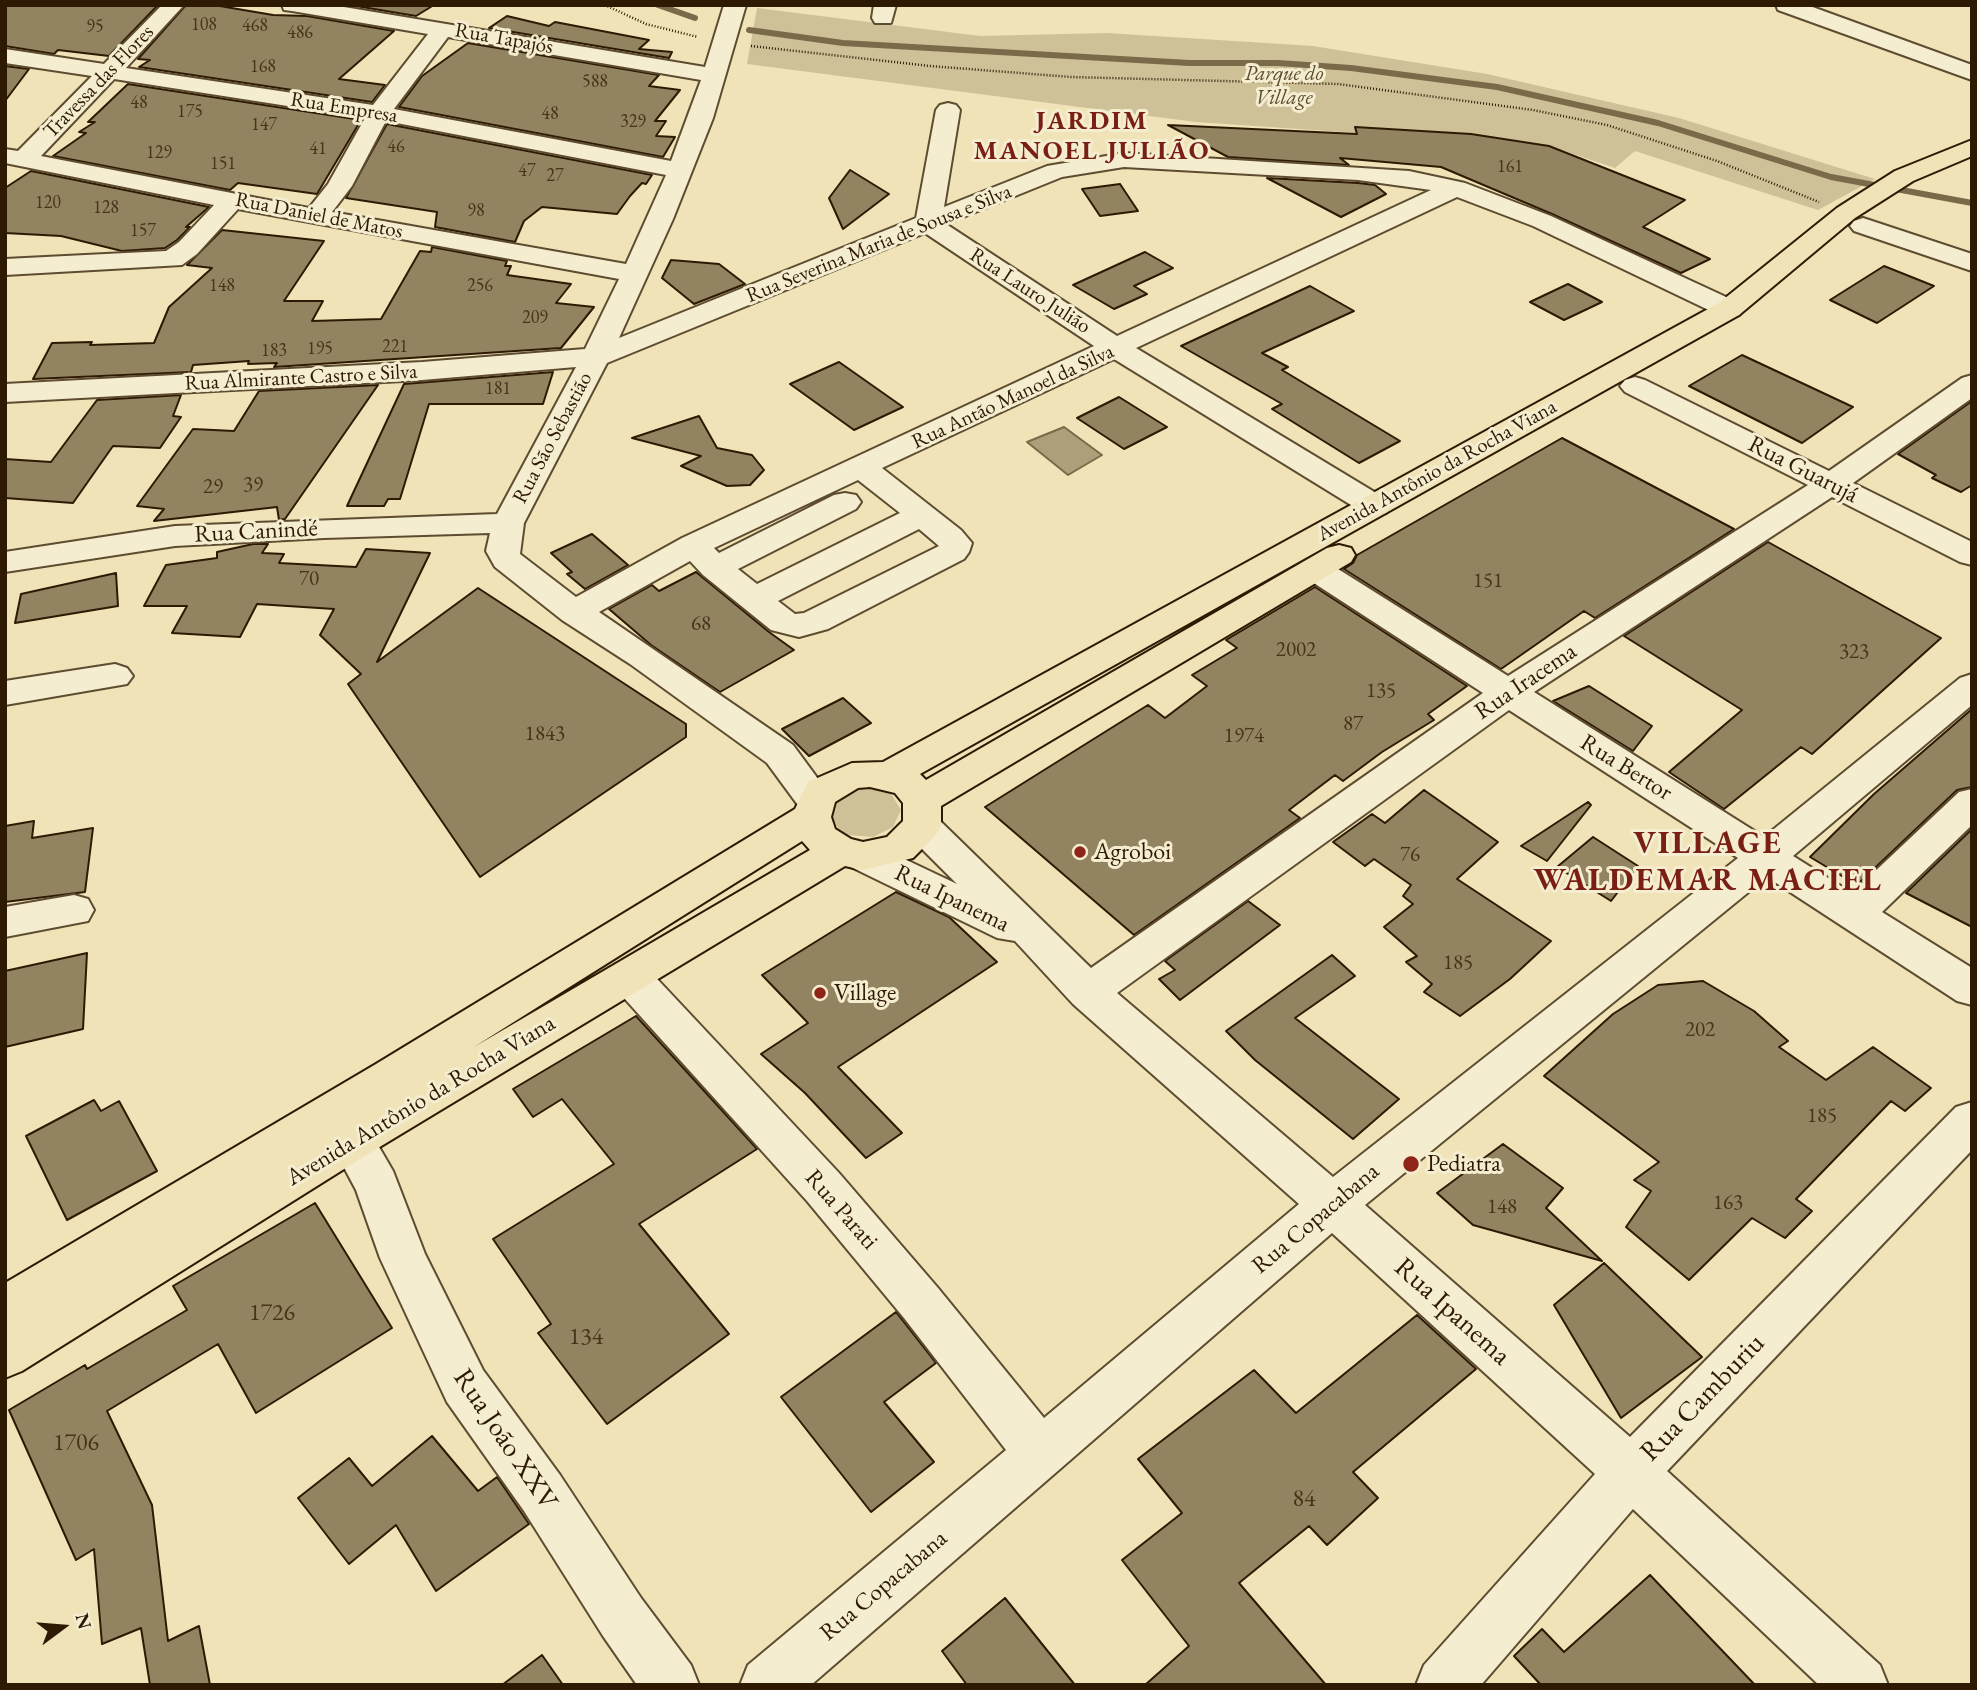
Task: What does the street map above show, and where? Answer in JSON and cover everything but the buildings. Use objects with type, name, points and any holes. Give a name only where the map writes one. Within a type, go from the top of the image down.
[{"type":"main road","name":"Avenida Antônio da Rocha Viana","points":[[922,813],[1315,569],[1776,302],[1861,215],[1904,176],[1972,147]]},
{"type":"main road","name":"Avenida Antônio da Rocha Viana","points":[[888,776],[1728,309],[1861,215],[1972,169]]},
{"type":"main road","points":[[870,774],[888,776],[908,783],[922,813],[899,848],[852,854],[820,837],[814,810],[821,791],[847,778],[870,774]]},
{"type":"main road","name":"Avenida Antônio da Rocha Viana","points":[[5,1309],[391,1077],[814,810]]},
{"type":"main road","name":"Avenida Antônio da Rocha Viana","points":[[5,1354],[352,1140],[630,977],[852,854]]},
{"type":"street","name":"Travessa das Flores","points":[[15,158],[109,73],[174,5]]},
{"type":"street","name":"Rua Tapajós","points":[[292,5],[715,75]]},
{"type":"street","name":"Rua São Sebastião","points":[[735,5],[715,75],[680,170],[596,357],[508,523],[502,551],[507,560],[574,612],[642,656],[780,754],[847,778]]},
{"type":"street","points":[[1786,5],[1972,73]]},
{"type":"street","points":[[315,217],[339,186],[379,113],[443,29]]},
{"type":"street","name":"Rua Empresa","points":[[5,57],[379,113],[680,170]]},
{"type":"street","points":[[928,224],[948,110]]},
{"type":"street","name":"Rua Daniel de Matos","points":[[15,158],[315,217],[634,274]]},
{"type":"street","name":"Rua Severina Maria de Sousa e Silva","points":[[596,357],[1056,172],[1124,160],[1358,173],[1426,181],[1455,188],[1542,221],[1728,309]]},
{"type":"street","name":"Rua Antão Manoel da Silva","points":[[704,557],[871,476],[1116,348],[1455,188]]},
{"type":"street","points":[[5,267],[173,259],[188,248],[234,199]]},
{"type":"street","points":[[1861,215],[1972,263]]},
{"type":"street","name":"Rua Lauro Julião","points":[[928,224],[1116,348],[1375,506]]},
{"type":"street","name":"Rua Almirante Castro e Silva","points":[[5,393],[422,372],[596,357]]},
{"type":"street","name":"Rua Iracema","points":[[1088,992],[1508,693],[1831,484],[1972,384]]},
{"type":"street","name":"Rua Guarujá","points":[[1634,386],[1972,555]]},
{"type":"street","points":[[574,612],[704,557],[783,622],[806,626],[950,554],[955,549],[956,543],[871,476]]},
{"type":"street","points":[[754,599],[922,514]]},
{"type":"street","name":"Rua Canindé","points":[[5,562],[175,536],[324,528],[508,523]]},
{"type":"street","name":"Rua Bertor","points":[[1315,569],[1972,989]]},
{"type":"street","points":[[5,693],[116,676]]},
{"type":"street","name":"Rua Copacabana","points":[[768,1685],[1332,1204],[1766,857],[1972,686]]},
{"type":"street","name":"Rua São Sebastião","points":[[780,754],[814,810]]},
{"type":"street","points":[[1855,914],[1972,802]]},
{"type":"street","name":"Rua Ipanema","points":[[922,813],[1088,992],[1332,1204],[1631,1472],[1860,1685]]},
{"type":"street","name":"Rua Ipanema","points":[[852,854],[1041,942]]},
{"type":"street","points":[[5,922],[74,910]]},
{"type":"street","name":"Rua Parati","points":[[630,977],[823,1187],[921,1303],[1040,1453]]},
{"type":"street","name":"Rua Camburiu","points":[[1444,1685],[1631,1472],[1972,1120]]},
{"type":"street","name":"Rua João XXV","points":[[352,1140],[377,1185],[403,1258],[465,1386],[542,1493],[622,1617],[671,1685]]},
{"type":"path","points":[[605,5],[646,24],[723,43],[930,66],[1071,77],[1338,84],[1533,110],[1608,125],[1861,215]]},
{"type":"green space","name":"Parque do Village","points":[[757,8],[980,36],[1107,33],[1313,46],[1487,74],[1679,118],[1875,179],[1818,210],[1635,151],[1615,168],[1549,146],[1196,122],[747,64]]},
{"type":"green space","points":[[859,788],[882,790],[892,795],[901,810],[893,827],[873,837],[849,835],[839,830],[830,814],[832,806],[838,798]]},
{"type":"shaded area","points":[[1064,427],[1102,455],[1068,475],[1027,442]]},
{"type":"waterway","points":[[658,5],[695,18]]},
{"type":"waterway","points":[[749,30],[843,43],[1189,63],[1278,63],[1351,68],[1497,87],[1658,123],[1831,177],[1972,203]]},
{"type":"place","name":"Agroboi","points":[[1080,852]]},
{"type":"place","name":"Village","points":[[820,993]]},
{"type":"place","name":"Pediatra","points":[[1411,1164]]},
{"type":"district","name":"JARDIM MANOEL JULIÃO","points":[[1092,137]]},
{"type":"district","name":"VILLAGE WALDEMAR MACIEL","points":[[1708,862]]}]
